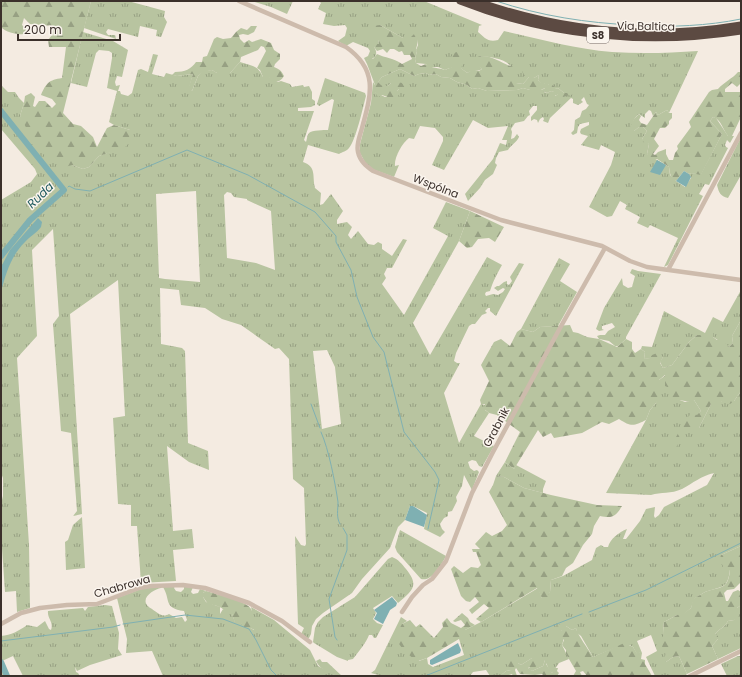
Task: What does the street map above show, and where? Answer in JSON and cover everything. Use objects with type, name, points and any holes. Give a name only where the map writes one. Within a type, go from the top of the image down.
[{"type":"highway","name":"Via Baltica","points":[[460,1],[527,23],[558,30],[601,36],[669,38],[704,36],[741,31]]},
{"type":"highway","name":"Via Baltica","points":[[476,1],[529,18],[602,30],[628,32],[669,32],[703,30],[741,25]]},
{"type":"street","name":"Wspólna","points":[[239,1],[346,48],[356,55],[366,72],[370,90],[369,100],[358,143],[358,152],[361,160],[369,169],[501,220],[605,248],[639,265],[741,280]]},
{"type":"street","points":[[668,270],[741,133]]},
{"type":"street","name":"Grabnik","points":[[402,612],[412,597],[432,578],[446,561],[472,494],[493,452],[605,248]]},
{"type":"street","name":"Chabrowa","points":[[1,624],[21,613],[40,608],[97,604],[139,588],[162,585],[183,585],[205,588],[250,603],[282,621],[310,642]]},
{"type":"street","points":[[690,676],[741,651]]},
{"type":"green space","points":[[1,1],[91,1],[63,113],[73,124],[81,126],[93,137],[97,147],[107,128],[114,125],[130,130],[129,143],[124,148],[99,156],[89,167],[83,169],[72,165],[65,167],[43,154],[20,116],[25,96],[31,93],[35,97],[33,106],[35,107],[39,101],[45,101],[52,108],[56,104],[52,99],[41,95],[48,83],[62,78],[66,47],[49,47],[48,40],[52,35],[54,26],[30,24],[24,18],[22,25],[26,29],[27,34],[13,33],[3,29],[1,27]]},
{"type":"green space","points":[[91,1],[128,1],[165,11],[164,17],[167,22],[161,37],[156,36],[157,30],[140,26],[138,37],[108,29],[106,32],[108,35],[115,35],[116,39],[84,28]]},
{"type":"green space","points":[[252,1],[293,1],[287,14]]},
{"type":"green space","points":[[319,1],[424,1],[482,25],[479,26],[478,32],[486,39],[492,41],[498,40],[504,31],[598,51],[655,53],[698,51],[669,113],[667,110],[658,115],[656,112],[653,116],[649,110],[645,114],[645,118],[639,114],[634,119],[633,123],[634,131],[639,127],[643,127],[647,131],[642,139],[649,144],[647,154],[669,167],[670,175],[685,187],[691,178],[689,174],[701,174],[722,134],[710,121],[713,117],[716,118],[728,136],[734,136],[730,143],[727,140],[725,145],[728,148],[709,185],[705,184],[699,194],[703,196],[668,265],[664,267],[678,238],[650,225],[648,228],[637,223],[640,217],[625,209],[627,205],[620,201],[612,216],[607,217],[589,207],[611,165],[615,152],[601,145],[599,150],[581,145],[588,136],[581,134],[581,129],[589,125],[589,122],[580,124],[577,133],[573,135],[571,133],[574,130],[575,120],[580,117],[582,111],[589,105],[584,97],[581,100],[583,102],[578,105],[573,103],[573,99],[571,98],[550,118],[548,123],[543,121],[543,117],[538,123],[537,120],[534,119],[531,121],[531,117],[537,110],[537,106],[533,106],[529,111],[530,115],[524,121],[515,123],[511,129],[511,139],[517,134],[519,137],[518,139],[508,150],[499,152],[495,163],[497,165],[493,174],[485,180],[468,201],[465,194],[493,159],[500,143],[506,145],[507,140],[502,140],[508,126],[488,128],[473,120],[444,170],[432,165],[443,141],[443,137],[435,128],[420,126],[414,139],[409,138],[399,151],[395,166],[399,165],[394,177],[372,169],[366,164],[360,153],[360,144],[371,103],[373,82],[375,85],[375,92],[385,97],[398,96],[397,91],[399,89],[391,83],[388,86],[381,86],[378,82],[382,77],[400,69],[414,76],[426,73],[429,75],[436,74],[467,85],[472,89],[478,88],[487,91],[517,90],[523,88],[530,90],[541,90],[546,88],[544,92],[555,92],[556,96],[558,94],[568,93],[564,93],[558,88],[556,89],[545,83],[543,85],[538,80],[539,75],[534,78],[529,75],[523,84],[516,83],[512,68],[502,60],[492,58],[480,56],[479,65],[482,69],[467,73],[457,67],[445,70],[438,67],[429,67],[426,64],[416,63],[416,50],[418,45],[417,39],[403,38],[380,25],[378,40],[379,44],[374,47],[376,54],[374,58],[367,61],[367,64],[364,58],[368,56],[370,51],[368,48],[353,42],[346,46],[338,41],[345,36],[347,28],[345,25],[334,26],[323,24],[326,13],[318,9],[321,3]]},
{"type":"green space","points":[[380,25],[403,38],[410,38],[415,33],[419,34],[415,59],[416,63],[421,66],[426,64],[445,70],[452,67],[451,58],[453,53],[457,52],[462,59],[461,68],[467,73],[472,70],[479,71],[482,69],[479,66],[472,64],[471,61],[476,57],[488,57],[518,68],[516,83],[523,84],[529,77],[529,75],[524,76],[522,71],[524,69],[533,73],[534,78],[539,75],[538,80],[543,84],[548,81],[548,85],[553,85],[556,89],[558,88],[564,93],[568,93],[573,89],[575,91],[574,94],[563,97],[558,94],[557,96],[554,92],[551,91],[547,93],[543,91],[545,88],[541,90],[530,90],[523,88],[517,90],[487,91],[478,88],[472,89],[467,85],[436,74],[429,75],[426,73],[414,76],[400,69],[382,77],[378,82],[381,85],[388,86],[393,81],[402,83],[406,89],[403,92],[399,89],[397,91],[400,93],[398,96],[399,98],[396,100],[382,95],[378,97],[375,92],[375,85],[367,61],[369,59],[373,59],[377,54],[396,60],[402,64],[412,59],[410,55],[404,55],[402,51],[399,52],[394,49],[390,49],[387,53],[383,49],[377,51],[374,47],[375,44],[379,44],[378,40],[372,36],[369,30],[372,26]]},
{"type":"green space","points":[[251,26],[257,26],[254,32],[248,35],[239,35],[240,39],[244,43],[249,40],[252,42],[261,39],[271,43],[274,50],[280,54],[280,59],[274,67],[280,70],[284,76],[280,80],[270,81],[269,77],[263,77],[260,70],[257,68],[266,51],[264,47],[261,46],[258,50],[241,57],[240,62],[230,73],[217,73],[212,70],[203,72],[198,76],[192,91],[188,89],[193,74],[177,76],[172,75],[175,72],[187,70],[196,62],[202,62],[203,57],[207,56],[214,39],[217,37],[223,39],[231,38],[241,28],[247,30]]},
{"type":"green space","points":[[83,32],[113,41],[128,50],[122,77],[117,76],[115,82],[116,86],[120,85],[118,91],[120,91],[121,94],[128,96],[132,93],[138,70],[141,69],[148,72],[153,54],[158,55],[152,74],[164,77],[166,73],[177,76],[193,74],[189,88],[192,91],[198,76],[203,71],[212,70],[217,73],[230,73],[240,62],[257,68],[263,77],[269,77],[278,82],[281,81],[290,84],[292,87],[303,85],[304,87],[309,86],[312,92],[312,99],[315,101],[315,105],[311,107],[298,108],[298,111],[314,111],[304,140],[306,142],[309,133],[318,130],[328,130],[334,100],[332,99],[319,106],[317,104],[325,78],[365,93],[366,96],[357,131],[352,144],[348,149],[339,154],[308,145],[303,162],[312,169],[315,188],[321,193],[320,205],[323,204],[331,194],[343,211],[337,220],[337,224],[347,222],[352,227],[348,235],[351,239],[358,231],[368,244],[374,245],[378,242],[382,244],[382,249],[392,256],[403,239],[407,240],[392,268],[387,268],[384,274],[386,278],[382,284],[404,315],[448,236],[433,228],[446,202],[470,211],[459,241],[413,323],[430,355],[487,257],[502,265],[490,291],[486,292],[486,296],[493,294],[498,295],[503,292],[505,289],[503,288],[498,291],[494,288],[507,281],[507,284],[509,285],[512,281],[510,277],[519,263],[524,264],[496,316],[490,311],[490,308],[488,308],[485,311],[487,313],[482,315],[475,324],[469,326],[456,353],[454,361],[460,363],[444,393],[459,443],[481,404],[485,405],[485,410],[489,413],[474,436],[494,446],[482,467],[479,466],[476,461],[472,460],[468,462],[470,468],[479,472],[472,490],[464,475],[462,486],[456,497],[457,501],[452,511],[448,512],[448,516],[444,518],[440,524],[445,532],[440,537],[424,529],[427,513],[410,506],[405,520],[398,527],[390,548],[362,579],[352,593],[316,619],[312,626],[309,638],[301,634],[304,628],[298,624],[295,536],[301,545],[305,546],[306,544],[304,488],[293,479],[289,359],[279,348],[275,349],[241,325],[222,319],[205,308],[181,305],[179,290],[160,288],[161,344],[182,348],[185,351],[188,443],[208,451],[209,470],[189,462],[167,446],[173,531],[192,529],[194,548],[173,550],[176,581],[141,583],[137,526],[131,526],[131,505],[118,504],[113,418],[125,416],[118,280],[70,314],[82,514],[73,516],[77,511],[71,433],[61,431],[53,324],[59,316],[53,229],[32,250],[37,336],[17,358],[29,545],[30,608],[17,612],[16,591],[5,592],[1,534],[3,478],[1,473],[1,200],[31,182],[37,174],[35,169],[1,129],[1,85],[8,92],[15,92],[24,103],[20,116],[72,165],[83,169],[89,167],[99,156],[110,152],[130,130],[109,122],[117,91],[107,88],[112,53],[109,51],[99,50],[96,53],[87,87],[71,83]],"holes":[[[196,191],[200,282],[159,278],[156,194]],[[227,192],[231,193],[234,197],[247,199],[271,211],[275,270],[256,263],[227,258],[224,195]],[[327,350],[335,367],[341,424],[322,429],[313,351]]]},
{"type":"green space","points":[[738,72],[741,72],[741,83],[737,87],[732,83],[725,89],[725,92],[741,92],[741,117],[732,136],[728,136],[720,122],[713,117],[710,121],[722,134],[701,175],[689,174],[684,171],[676,181],[674,180],[671,177],[669,167],[657,159],[650,159],[647,154],[649,144],[643,142],[642,139],[647,131],[643,127],[639,127],[634,131],[629,129],[634,119],[639,114],[641,116],[639,120],[641,123],[647,125],[656,112],[658,115],[667,110],[669,113],[672,113],[672,118],[669,121],[669,124],[665,128],[660,128],[654,139],[659,146],[653,154],[655,155],[666,149],[666,154],[669,160],[673,160],[678,149],[677,146],[691,127],[689,122],[709,92],[718,89]]},
{"type":"green space","points":[[741,137],[741,175],[728,198],[720,194],[717,185]]},
{"type":"green space","points":[[470,211],[504,227],[495,242],[489,238],[478,239],[472,247],[467,248],[459,241]]},
{"type":"green space","points":[[559,258],[570,264],[560,281],[577,292],[558,326],[540,327],[533,332],[521,329]]},
{"type":"green space","points":[[632,269],[661,274],[626,339],[618,346],[615,346],[609,341],[599,339],[597,336],[605,335],[608,331],[615,327],[612,323],[602,326],[602,329],[604,330],[599,331],[596,329],[604,308],[622,278],[623,285],[628,288],[632,287],[635,276],[630,273]]},
{"type":"green space","points":[[741,290],[741,320],[732,336],[733,343],[729,347],[713,337],[697,335],[689,342],[672,365],[663,368],[660,362],[663,357],[644,359],[645,352],[641,349],[642,346],[652,347],[664,311],[705,333],[713,317],[723,322]]},
{"type":"green space","points":[[741,320],[741,391],[730,404],[722,401],[716,406],[711,404],[699,428],[688,428],[673,452],[670,448],[686,419],[692,413],[697,415],[701,411],[694,400],[693,402],[672,400],[668,396],[672,389],[665,386],[665,375],[659,380],[660,396],[650,410],[646,420],[632,425],[619,419],[609,424],[602,422],[582,433],[554,438],[551,433],[543,437],[538,430],[514,469],[505,462],[520,432],[497,415],[489,413],[484,409],[485,404],[481,404],[480,400],[489,381],[481,365],[494,342],[501,339],[510,346],[517,332],[521,329],[533,332],[540,327],[570,325],[573,332],[599,339],[617,347],[626,339],[632,342],[632,349],[635,353],[641,349],[645,352],[644,359],[650,358],[652,355],[657,353],[663,357],[660,363],[663,368],[672,365],[689,342],[697,335],[713,332],[713,337],[717,340],[722,339],[729,347],[733,343],[732,336]]},
{"type":"green space","points":[[666,375],[677,399],[685,402],[694,400],[701,411],[688,428],[699,428],[711,404],[722,401],[734,401],[741,391],[741,546],[721,555],[730,569],[728,581],[723,586],[705,592],[694,599],[691,608],[683,615],[677,615],[664,622],[666,662],[673,657],[679,656],[687,674],[684,676],[655,676],[646,657],[657,651],[651,635],[637,641],[642,653],[640,652],[638,656],[633,647],[628,644],[634,640],[593,657],[581,636],[577,633],[576,628],[572,630],[566,626],[558,625],[563,634],[562,645],[569,659],[559,663],[552,673],[549,670],[545,660],[543,666],[532,671],[528,669],[532,658],[521,665],[518,663],[511,670],[506,671],[500,676],[490,676],[486,670],[473,672],[470,676],[382,676],[371,673],[375,670],[401,617],[407,621],[402,624],[419,661],[427,658],[428,664],[433,667],[464,655],[459,639],[465,630],[538,588],[542,598],[550,592],[551,580],[563,576],[592,560],[596,548],[601,545],[608,547],[615,536],[627,529],[623,539],[626,539],[640,521],[646,509],[655,507],[655,518],[664,507],[707,485],[714,473],[674,492],[651,495],[606,493],[650,410],[656,403],[659,380]]},
{"type":"green space","points":[[505,462],[514,469],[516,465],[546,481],[543,493],[524,488],[504,477],[496,476]]},
{"type":"green space","points":[[496,476],[504,477],[524,488],[551,495],[597,505],[622,506],[614,516],[600,516],[594,526],[592,534],[583,545],[573,563],[566,568],[562,576],[551,580],[550,592],[545,601],[537,588],[481,622],[476,619],[489,608],[484,604],[472,614],[469,610],[479,602],[475,597],[470,602],[466,601],[461,596],[451,569],[454,566],[463,573],[471,567],[478,568],[481,565],[476,552],[473,552],[472,549],[480,549],[475,544],[486,532],[492,536],[502,531],[507,525],[489,492]]},
{"type":"green space","points":[[82,517],[85,568],[66,570],[65,542],[68,540],[73,525]]},
{"type":"green space","points":[[400,530],[446,556],[436,572],[429,578],[421,579],[397,552],[395,547]]},
{"type":"green space","points":[[741,546],[741,582],[734,589],[727,590],[724,593],[726,601],[728,601],[733,592],[738,590],[741,592],[741,605],[737,608],[739,616],[734,620],[728,621],[715,634],[718,636],[718,639],[712,646],[718,659],[687,674],[679,656],[673,657],[666,662],[664,658],[666,654],[662,649],[664,622],[677,615],[683,614],[691,608],[693,599],[705,592],[725,585],[729,577],[730,570],[724,569],[720,559],[721,555]]},
{"type":"green space","points":[[392,557],[398,560],[406,569],[413,580],[413,584],[407,595],[398,603],[392,596],[373,608],[376,613],[373,619],[377,623],[383,625],[376,638],[369,635],[353,659],[348,661],[337,657],[314,643],[315,628],[318,622],[323,617],[355,597],[388,559]]},
{"type":"green space","points":[[161,586],[161,588],[155,590],[147,596],[146,599],[148,606],[160,614],[169,614],[176,618],[182,617],[185,622],[187,620],[184,611],[177,610],[170,606],[163,587],[175,586],[174,588],[176,591],[181,592],[184,587],[193,587],[191,592],[193,594],[198,593],[200,589],[206,591],[203,593],[203,597],[206,602],[220,607],[220,614],[223,609],[232,614],[235,622],[241,623],[254,630],[251,607],[274,620],[310,650],[318,666],[337,676],[163,676],[152,651],[126,653],[127,639],[117,598],[144,588]]},
{"type":"green space","points":[[206,591],[231,598],[248,606],[252,611],[253,622],[256,627],[255,630],[250,628],[243,629],[241,623],[235,623],[232,614],[227,614],[222,608],[208,604],[203,597],[203,593]]},
{"type":"green space","points":[[105,605],[112,606],[119,633],[118,649],[122,655],[90,665],[77,671],[75,667],[76,672],[80,676],[23,676],[13,656],[2,661],[9,676],[1,676],[1,636],[8,635],[27,625],[37,627],[45,621],[51,630],[52,625],[48,616],[48,611],[83,608],[85,611],[88,607]]},
{"type":"green space","points":[[741,605],[741,648],[718,659],[712,646],[718,639],[715,634],[728,621],[734,620],[737,608]]},
{"type":"green space","points":[[462,613],[475,625],[465,630],[465,639],[459,639],[427,658],[418,661],[414,659],[405,651],[395,637],[402,624],[410,620],[416,627],[420,624],[434,638],[443,627],[442,623],[447,618],[451,623],[461,628],[465,625],[461,620],[455,622],[453,621]]},
{"type":"green space","points":[[575,619],[576,622],[574,624],[566,626],[572,630],[576,628],[593,657],[631,640],[635,640],[635,642],[629,645],[633,647],[638,655],[640,651],[642,653],[641,659],[645,660],[645,664],[652,676],[587,676],[583,671],[580,672],[582,676],[573,676],[576,671],[562,645],[564,640],[560,636],[562,631],[558,629],[558,625]]},
{"type":"green space","points":[[513,654],[516,654],[518,657],[518,663],[521,665],[538,656],[541,660],[535,667],[528,668],[532,671],[543,666],[545,660],[548,658],[549,661],[546,664],[552,673],[554,668],[558,668],[557,671],[559,673],[557,676],[520,674],[516,668],[515,670],[517,676],[513,676],[512,674],[500,676],[506,671],[511,670],[507,663],[508,659]]},
{"type":"green space","points":[[741,656],[741,676],[727,676],[721,664]]},
{"type":"green space","points":[[320,659],[322,662],[327,662],[342,676],[331,674],[320,667],[316,661]]},
{"type":"water","points":[[657,160],[666,165],[660,175],[650,172]]},
{"type":"water","points":[[684,171],[691,177],[686,187],[676,181]]},
{"type":"water","points":[[38,218],[42,222],[41,227],[20,247],[16,253],[7,272],[1,292],[1,267],[10,250]]},
{"type":"water","points":[[410,506],[413,506],[427,515],[424,527],[405,520]]},
{"type":"water","points":[[392,597],[397,603],[396,606],[390,610],[383,624],[374,619],[377,613],[374,610]]},
{"type":"water","points":[[458,643],[461,650],[460,653],[432,665],[430,664],[430,660]]},
{"type":"waterway","points":[[496,1],[530,11],[564,18],[599,23],[633,25]]},
{"type":"waterway","points":[[637,26],[689,26],[741,19]]},
{"type":"waterway","name":"Ruda","points":[[1,111],[64,190],[30,220],[1,256]]},
{"type":"waterway","points":[[68,187],[90,191],[187,150],[248,175],[315,212],[336,236],[336,242],[351,270],[357,297],[373,337],[384,352],[404,432],[435,472],[439,480],[428,529]]},
{"type":"waterway","points":[[311,404],[320,428]]},
{"type":"waterway","points":[[321,432],[327,448],[333,476],[340,524]]},
{"type":"waterway","points":[[337,640],[335,637],[329,599],[347,550],[347,535],[343,528]]},
{"type":"waterway","points":[[589,612],[646,590],[741,543]]},
{"type":"waterway","points":[[425,676],[582,614]]},
{"type":"waterway","points":[[123,624],[185,615],[223,619],[249,629],[271,670],[277,676]]},
{"type":"waterway","points":[[1,641],[120,625]]},
{"type":"waterway","name":"Ruda","points":[[1,662],[7,676]]}]
